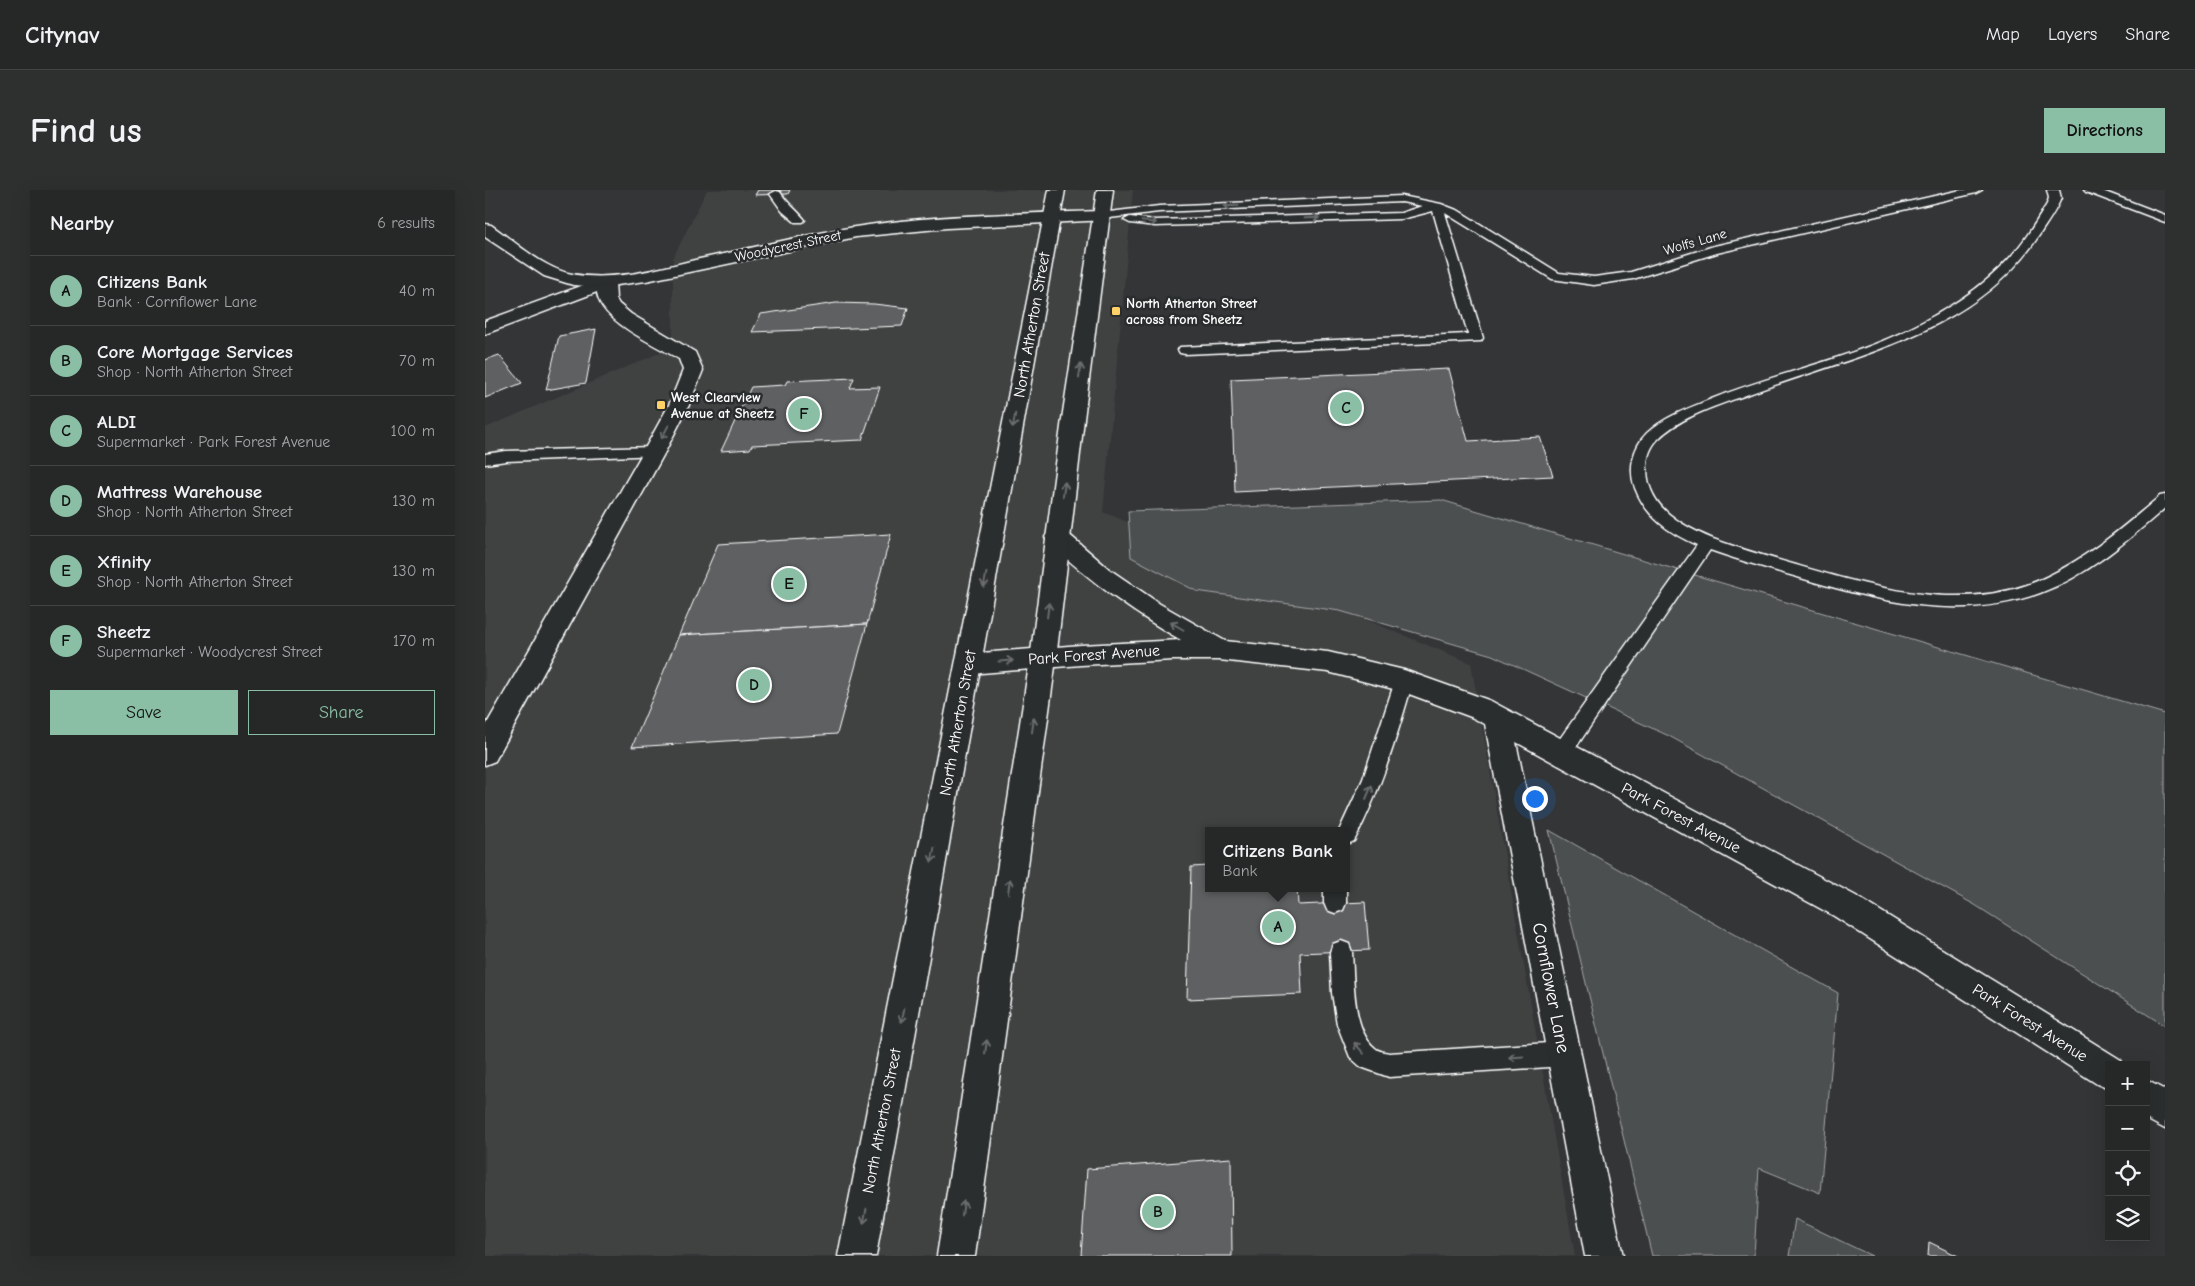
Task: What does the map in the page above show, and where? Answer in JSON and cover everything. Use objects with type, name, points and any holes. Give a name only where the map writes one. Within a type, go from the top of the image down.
[{"type":"street","name":"North Atherton Street","points":[[857,1256],[1057,190]]},
{"type":"street","points":[[955,1256],[1043,658],[1057,537],[1105,190]]},
{"type":"street","name":"Woodycrest Street","points":[[485,328],[606,282],[665,272],[855,232],[923,224],[1101,216]]},
{"type":"street","points":[[485,229],[549,271],[571,280],[606,282],[607,299],[611,307],[688,356],[693,370],[679,405],[654,452],[485,753]]},
{"type":"street","name":"Park Forest Avenue","points":[[1057,537],[1100,575],[1151,611],[1219,650]]},
{"type":"street","name":"Park Forest Avenue","points":[[969,664],[1173,650],[1219,650],[1328,662],[1404,681],[1481,710],[1845,906],[2105,1069]]},
{"type":"street","name":"Cornflower Lane","points":[[1498,719],[1604,1256]]},
{"type":"street","points":[[2150,1101],[2165,1111]]},
{"type":"lane","name":"Wolfs Lane","points":[[1437,206],[1455,214],[1556,276],[1594,281],[1633,275],[1714,250],[1976,190]]},
{"type":"lane","points":[[2053,190],[2055,198],[2053,204],[2019,254],[2003,272],[1960,304],[1928,324],[1895,340],[1719,400],[1681,417],[1648,441],[1640,458],[1639,476],[1651,506],[1685,534],[1707,543],[1813,576],[1891,596],[1934,600],[1985,600],[2016,595],[2077,567],[2120,538],[2165,500]]},
{"type":"lane","points":[[2090,190],[2165,218]]},
{"type":"lane","points":[[776,194],[786,209],[799,220]]},
{"type":"lane","points":[[1101,216],[1155,222],[1402,216],[1437,206],[1476,338],[1185,350]]},
{"type":"lane","points":[[485,459],[506,456],[654,452]]},
{"type":"lane","points":[[1561,753],[1707,543]]},
{"type":"lane","points":[[1350,830],[1361,811],[1374,780],[1404,681]]},
{"type":"lane","points":[[1341,952],[1346,1012],[1353,1042],[1367,1058],[1389,1065],[1564,1054]]},
{"type":"shaded area","points":[[707,190],[1133,190],[1103,512],[1471,663],[1575,1256],[485,1256],[485,428],[673,347],[673,258]]},
{"type":"shaded area","points":[[1441,500],[2165,714],[2165,1026],[1975,905],[1669,736],[1492,655],[1340,611],[1196,591],[1131,557],[1128,511]]},
{"type":"shaded area","points":[[1549,830],[1838,993],[1820,1193],[1759,1168],[1754,1256],[1652,1256]]},
{"type":"shaded area","points":[[1795,1219],[1872,1256],[1789,1256]]},
{"type":"building","points":[[758,190],[790,190],[788,194],[755,195]]},
{"type":"building","points":[[836,303],[874,304],[908,308],[902,326],[752,332],[761,314]]},
{"type":"building","points":[[596,329],[586,383],[546,390],[559,336]]},
{"type":"building","points":[[499,355],[522,383],[485,398],[485,360]]},
{"type":"building","points":[[1449,369],[1468,441],[1540,437],[1553,476],[1235,492],[1231,379]]},
{"type":"building","points":[[854,378],[850,388],[880,387],[862,440],[752,445],[750,449],[721,451],[751,387],[785,385],[787,381]]},
{"type":"building","points":[[891,534],[867,624],[679,635],[718,544]]},
{"type":"building","points":[[867,624],[837,734],[632,747],[679,635]]},
{"type":"building","points":[[1205,866],[1205,892],[1297,892],[1298,905],[1365,902],[1369,950],[1300,953],[1302,994],[1187,999],[1191,867]]},
{"type":"building","points":[[1231,1158],[1232,1256],[1081,1256],[1087,1169]]},
{"type":"building","points":[[1929,1242],[1958,1256],[1928,1256]]},
{"type":"place","name":"North Atherton Street across from Sheetz","points":[[1116,311]]},
{"type":"place","name":"West Clearview Avenue at Sheetz","points":[[661,405]]},
{"type":"place","name":"ALDI","points":[[1346,408]]},
{"type":"place","name":"Sheetz","points":[[804,414]]},
{"type":"place","name":"Xfinity","points":[[789,584]]},
{"type":"place","name":"Mattress Warehouse","points":[[754,685]]},
{"type":"place","name":"Citizens Bank","points":[[1278,927]]},
{"type":"place","name":"Core Mortgage Services","points":[[1158,1212]]}]
